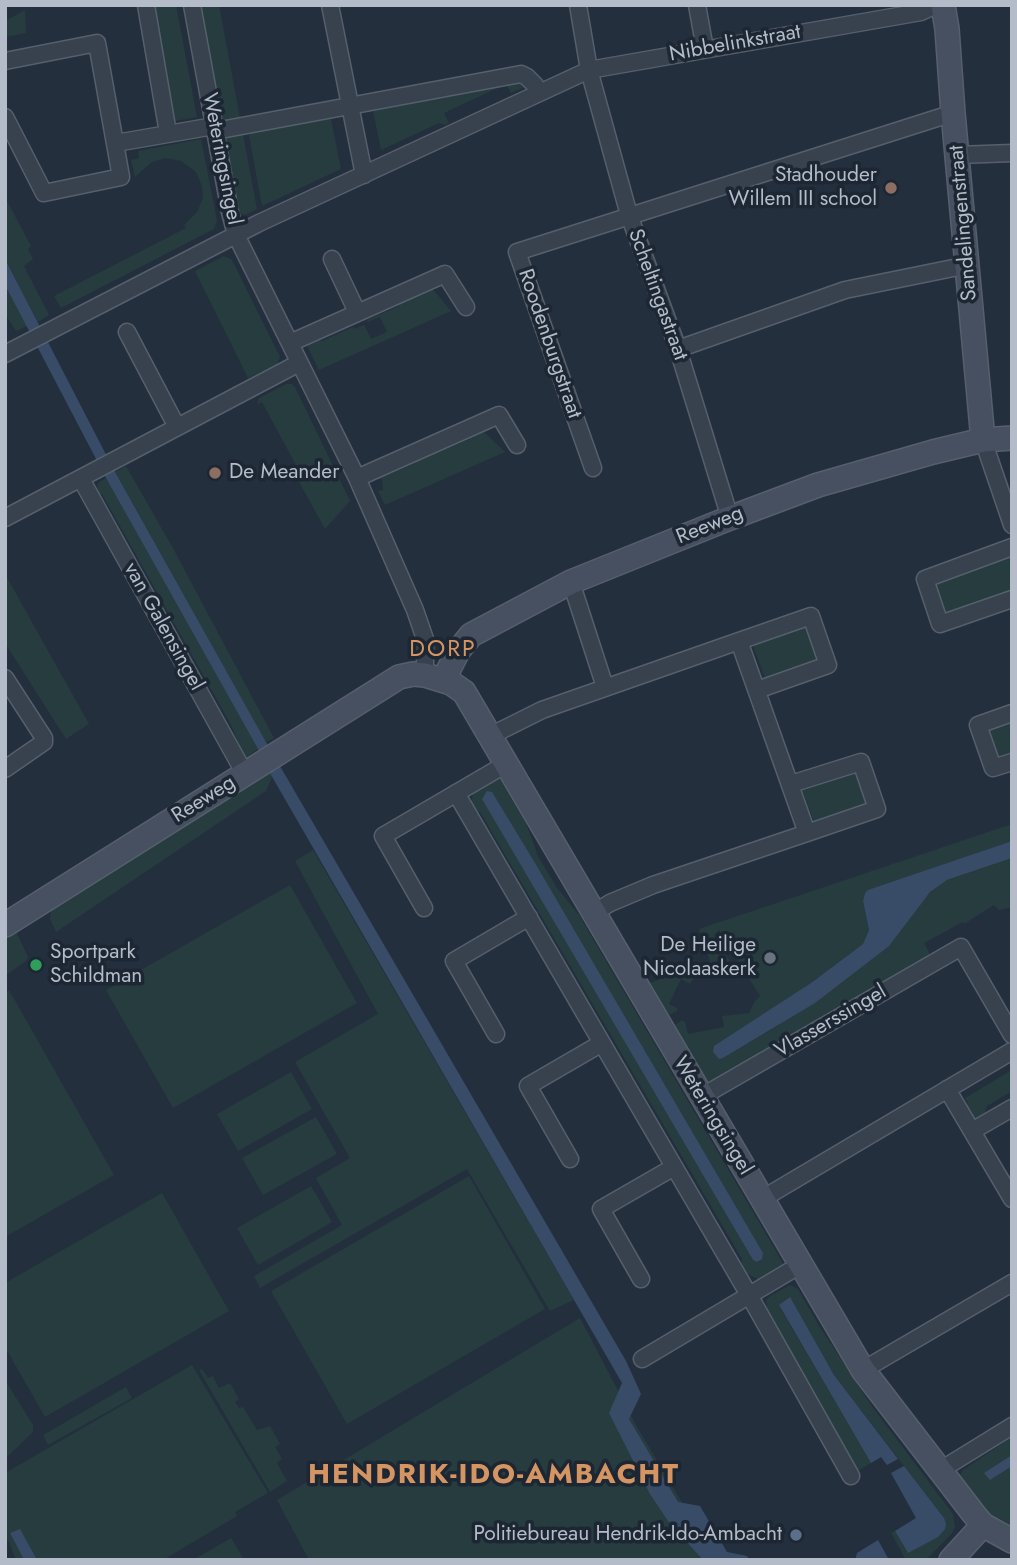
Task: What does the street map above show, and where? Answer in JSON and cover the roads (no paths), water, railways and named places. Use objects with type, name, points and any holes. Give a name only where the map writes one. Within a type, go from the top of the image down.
[{"type":"main road","name":"Sandelingenstraat","points":[[943,5],[984,440]]},
{"type":"main road","name":"Reeweg","points":[[7,919],[399,677],[413,674],[434,677],[471,635],[571,582],[818,485],[909,458],[984,440],[1012,438]]},
{"type":"main road","name":"Weteringsingel","points":[[434,677],[464,692],[863,1370],[983,1525]]},
{"type":"main road","points":[[951,1560],[983,1525],[1012,1541]]},
{"type":"street","points":[[146,5],[168,133]]},
{"type":"street","name":"Weteringsingel","points":[[192,5],[236,235],[357,478],[421,622],[434,677]]},
{"type":"street","points":[[330,5],[364,175]]},
{"type":"street","name":"Scheltingastraat","points":[[578,5],[589,70],[629,215],[678,349],[730,518]]},
{"type":"street","points":[[696,5],[705,49]]},
{"type":"street","name":"Nibbelinkstraat","points":[[7,349],[39,336],[236,235],[589,70],[921,12],[936,5]]},
{"type":"street","points":[[5,61],[97,43],[121,177],[44,193],[5,117]]},
{"type":"street","points":[[116,143],[350,106],[521,74],[535,85],[538,92]]},
{"type":"street","points":[[629,215],[773,172],[953,113]]},
{"type":"street","points":[[958,155],[1012,153]]},
{"type":"street","name":"Roodenburgstraat","points":[[593,468],[517,252],[629,215]]},
{"type":"street","points":[[332,259],[357,312]]},
{"type":"street","points":[[678,349],[845,290],[968,265]]},
{"type":"street","points":[[290,343],[445,274],[466,307]]},
{"type":"street","points":[[127,332],[177,427]]},
{"type":"street","points":[[5,518],[299,363]]},
{"type":"street","points":[[357,478],[499,415],[517,445]]},
{"type":"street","points":[[984,440],[1012,525]]},
{"type":"street","name":"van Galensingel","points":[[81,479],[261,764]]},
{"type":"street","points":[[1012,547],[925,579],[940,624],[1012,599]]},
{"type":"street","points":[[571,582],[605,687]]},
{"type":"street","points":[[490,736],[542,710],[811,616],[828,665],[757,690]]},
{"type":"street","points":[[739,640],[807,832]]},
{"type":"street","points":[[5,678],[44,742],[5,769]]},
{"type":"street","points":[[1012,713],[978,725],[993,768],[1012,762]]},
{"type":"street","points":[[594,913],[610,903],[653,885],[877,810],[861,762],[791,784]]},
{"type":"street","points":[[424,908],[383,836],[506,764]]},
{"type":"street","points":[[456,793],[749,1295],[851,1476]]},
{"type":"street","points":[[496,1034],[454,961],[529,917]]},
{"type":"street","name":"Vlasserssingel","points":[[701,1097],[961,947],[1012,1035]]},
{"type":"street","points":[[570,1159],[528,1086],[602,1043]]},
{"type":"street","points":[[762,1199],[1012,1051]]},
{"type":"street","points":[[947,1089],[1012,1199]]},
{"type":"street","points":[[972,1131],[1012,1108]]},
{"type":"street","points":[[641,1279],[601,1209],[674,1167]]},
{"type":"street","points":[[642,1359],[800,1265]]},
{"type":"street","points":[[863,1370],[1012,1283]]},
{"type":"street","points":[[939,1471],[1012,1426]]},
{"type":"water","points":[[5,259],[115,472],[266,742],[626,1361],[641,1394],[629,1419],[678,1502],[700,1506],[727,1552],[747,1556],[749,1560],[703,1560],[668,1521],[650,1494],[609,1413],[622,1383],[267,768],[106,478],[5,285]]},
{"type":"water","points":[[487,791],[492,792],[535,863],[763,1253],[762,1259],[757,1262],[753,1260],[482,799]]},
{"type":"water","points":[[1012,841],[1012,858],[947,880],[930,892],[889,946],[815,1003],[723,1058],[719,1059],[713,1052],[714,1046],[811,983],[863,944],[869,930],[863,901],[868,890]]},
{"type":"water","points":[[790,1297],[834,1375],[898,1459],[887,1465],[881,1457],[871,1463],[779,1305]]},
{"type":"water","points":[[1012,1455],[1012,1466],[990,1480],[984,1473]]},
{"type":"water","points":[[904,1466],[946,1524],[938,1537],[908,1553],[895,1531],[916,1518],[891,1473]]},
{"type":"water","points":[[20,1529],[37,1560],[24,1560],[10,1533]]},
{"type":"water","points":[[878,1540],[889,1560],[855,1560],[857,1553]]},
{"type":"place","name":"Stadhouder Willem III school","points":[[891,188]]},
{"type":"place","name":"De Meander","points":[[215,473]]},
{"type":"place","name":"De Heilige Nicolaaskerk","points":[[770,958]]},
{"type":"place","name":"Sportpark Schildman","points":[[36,965]]},
{"type":"place","name":"Politiebureau Hendrik-Ido-Ambacht","points":[[796,1535]]},
{"type":"district","name":"DORP","points":[[443,650]]},
{"type":"district","name":"HENDRIK-IDO-AMBACHT","points":[[494,1476]]}]
